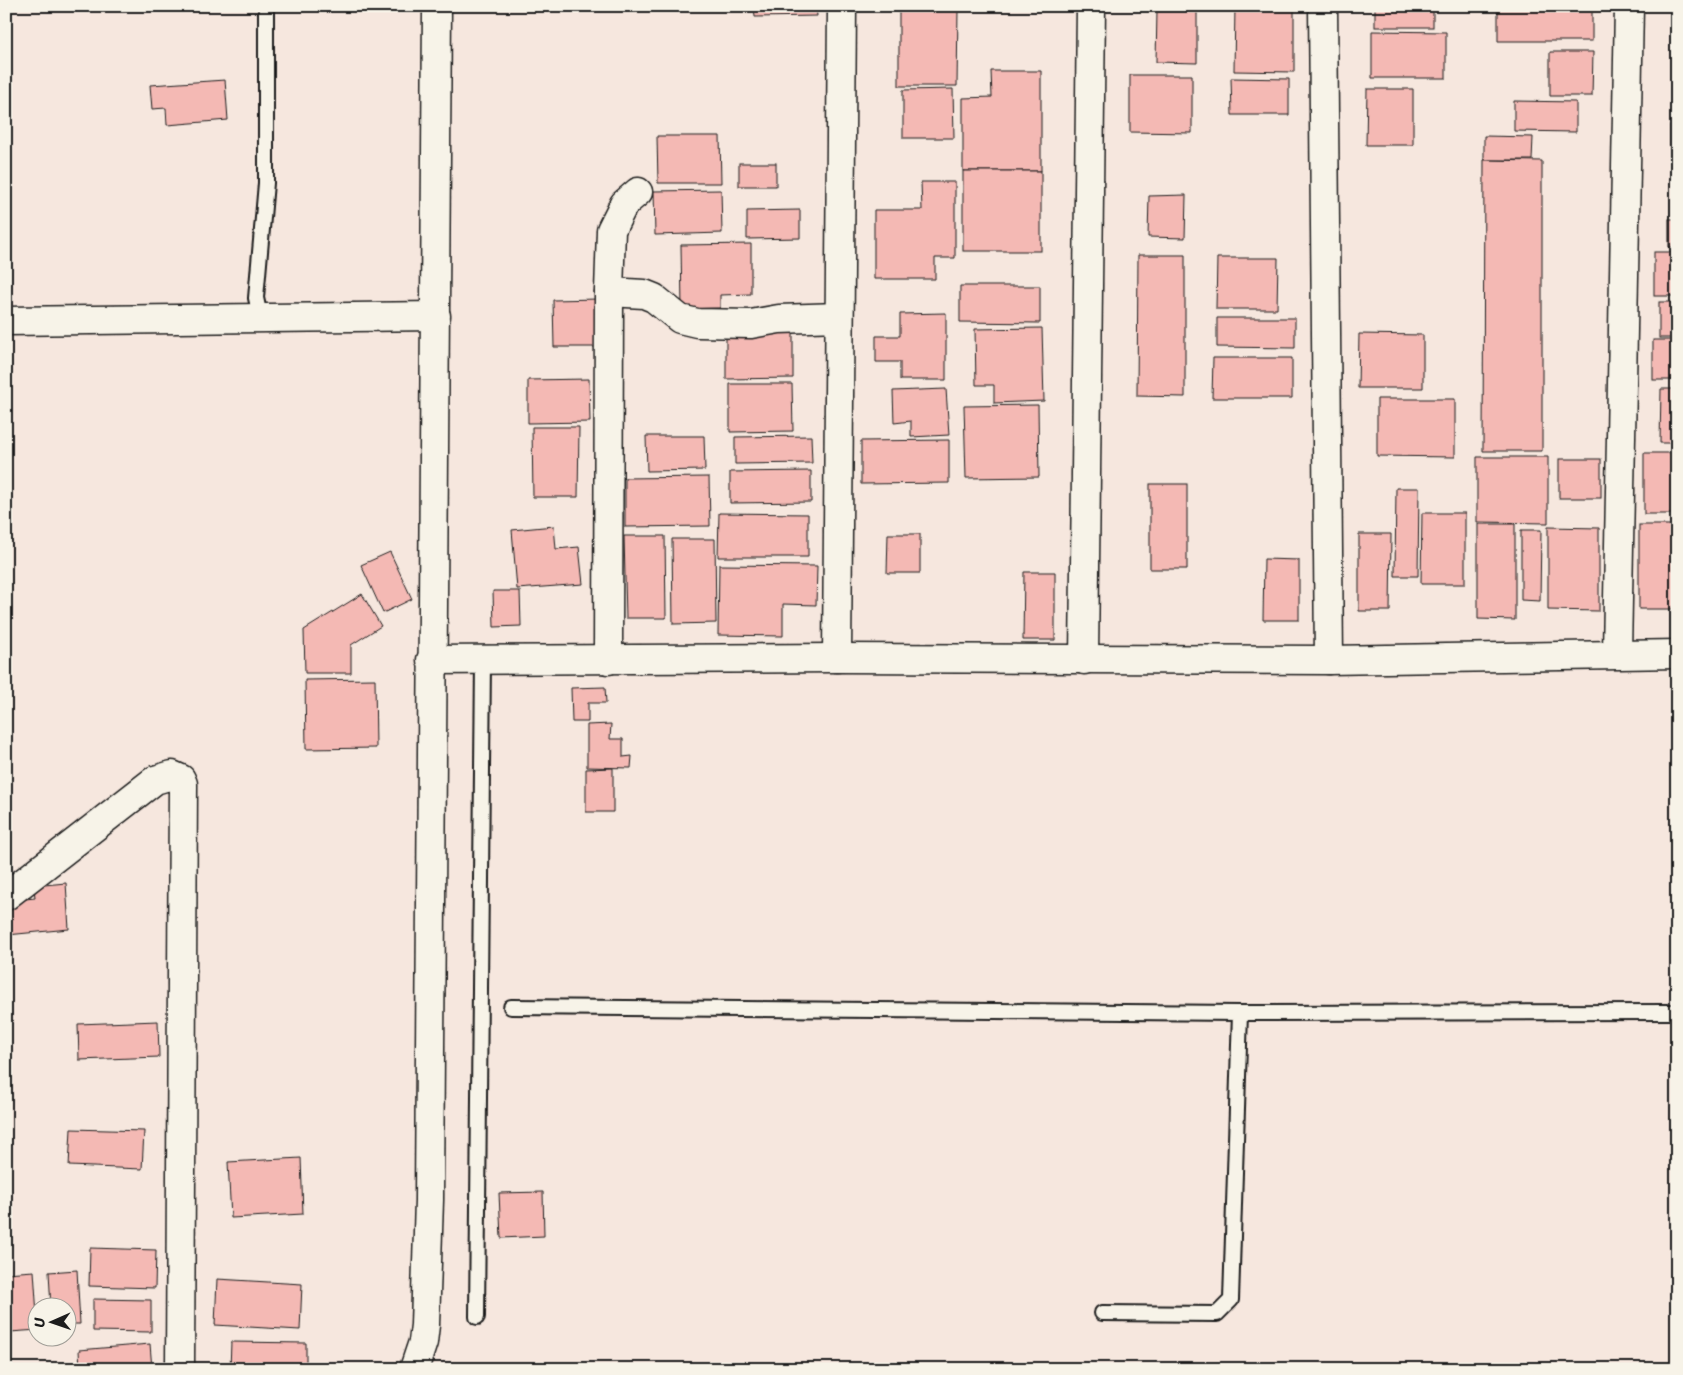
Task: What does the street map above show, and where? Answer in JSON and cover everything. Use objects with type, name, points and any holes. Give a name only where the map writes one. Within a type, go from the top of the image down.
[{"type":"street","points":[[414,1369],[423,1342],[425,1325],[429,1200],[437,6]]},
{"type":"street","points":[[837,658],[842,6]]},
{"type":"street","points":[[1084,660],[1091,6]]},
{"type":"street","points":[[1323,6],[1328,660]]},
{"type":"street","points":[[1617,653],[1628,6]]},
{"type":"street","points":[[608,660],[609,292],[611,230],[624,204],[638,192]]},
{"type":"street","points":[[609,292],[644,294],[654,298],[680,319],[696,323],[751,324],[779,319],[839,317]]},
{"type":"street","points":[[6,321],[436,316]]},
{"type":"street","points":[[432,660],[837,658],[1328,660],[1617,653],[1677,654]]},
{"type":"street","points":[[6,896],[155,780],[172,774],[181,779],[183,784],[180,1369]]},
{"type":"lane","points":[[265,318],[258,307],[256,298],[266,183],[266,6]]},
{"type":"lane","points":[[477,1317],[483,660]]},
{"type":"lane","points":[[511,1007],[1240,1013],[1677,1012]]},
{"type":"lane","points":[[1102,1313],[1217,1314],[1232,1300],[1240,1013]]},
{"type":"building","points":[[754,6],[816,6],[817,16],[755,17]]},
{"type":"building","points":[[1235,6],[1294,6],[1294,72],[1234,71]]},
{"type":"building","points":[[1375,6],[1433,6],[1433,27],[1375,27]]},
{"type":"building","points":[[1498,6],[1592,6],[1592,41],[1498,41]]},
{"type":"building","points":[[1673,6],[1677,6],[1677,41],[1673,41]]},
{"type":"building","points":[[899,8],[958,8],[957,86],[899,86]]},
{"type":"building","points":[[1157,11],[1197,11],[1197,63],[1156,62]]},
{"type":"building","points":[[1372,31],[1446,32],[1446,78],[1372,78]]},
{"type":"building","points":[[1550,52],[1593,52],[1592,96],[1550,96]]},
{"type":"building","points":[[991,71],[1041,71],[1041,171],[963,171],[963,98],[992,97]]},
{"type":"building","points":[[1130,75],[1192,75],[1192,133],[1130,132]]},
{"type":"building","points":[[1231,78],[1289,79],[1289,115],[1232,115]]},
{"type":"building","points":[[225,80],[228,120],[167,125],[166,108],[152,109],[150,85]]},
{"type":"building","points":[[1676,82],[1677,118],[1675,118]]},
{"type":"building","points":[[953,89],[954,138],[903,138],[903,90]]},
{"type":"building","points":[[1367,89],[1413,89],[1413,145],[1366,145]]},
{"type":"building","points":[[1514,101],[1576,102],[1576,132],[1514,131]]},
{"type":"building","points":[[1670,126],[1677,126],[1677,158],[1670,158]]},
{"type":"building","points":[[657,136],[720,136],[721,183],[658,183]]},
{"type":"building","points":[[1484,136],[1533,137],[1532,160],[1484,160]]},
{"type":"building","points":[[1484,160],[1542,161],[1542,451],[1483,451]]},
{"type":"building","points":[[739,163],[776,163],[776,186],[739,186]]},
{"type":"building","points":[[963,171],[1041,171],[1041,251],[963,251]]},
{"type":"building","points":[[921,182],[955,182],[955,258],[935,258],[935,279],[874,279],[874,210],[922,210]]},
{"type":"building","points":[[721,190],[722,233],[655,235],[654,191]]},
{"type":"building","points":[[1186,195],[1185,238],[1148,237],[1149,196]]},
{"type":"building","points":[[800,210],[800,238],[747,239],[747,211]]},
{"type":"building","points":[[1669,219],[1677,219],[1677,247],[1669,247]]},
{"type":"building","points":[[751,244],[751,294],[720,295],[720,308],[682,309],[681,245]]},
{"type":"building","points":[[1654,252],[1677,252],[1677,296],[1654,296]]},
{"type":"building","points":[[1138,255],[1185,255],[1185,397],[1137,396]]},
{"type":"building","points":[[1217,258],[1278,258],[1277,309],[1216,309]]},
{"type":"building","points":[[960,286],[1040,286],[1040,323],[960,322]]},
{"type":"building","points":[[598,299],[599,347],[554,347],[553,300]]},
{"type":"building","points":[[1659,302],[1677,302],[1677,338],[1659,338]]},
{"type":"building","points":[[946,313],[946,380],[900,380],[900,362],[876,362],[876,336],[900,336],[900,314]]},
{"type":"building","points":[[1217,318],[1295,318],[1295,348],[1217,347]]},
{"type":"building","points":[[1042,328],[1044,401],[994,403],[994,385],[976,385],[975,329]]},
{"type":"building","points":[[793,330],[793,378],[726,379],[726,331]]},
{"type":"building","points":[[1359,334],[1423,335],[1423,388],[1358,388]]},
{"type":"building","points":[[1653,340],[1677,340],[1677,380],[1653,380]]},
{"type":"building","points":[[1213,358],[1292,358],[1292,398],[1212,398]]},
{"type":"building","points":[[589,379],[590,422],[528,423],[528,380]]},
{"type":"building","points":[[730,384],[792,384],[793,431],[730,432]]},
{"type":"building","points":[[946,389],[949,435],[911,437],[911,421],[894,423],[893,391]]},
{"type":"building","points":[[1661,389],[1677,389],[1677,443],[1660,443]]},
{"type":"building","points":[[1377,399],[1455,399],[1455,457],[1377,456]]},
{"type":"building","points":[[1038,405],[1039,477],[966,478],[964,406]]},
{"type":"building","points":[[532,427],[579,427],[578,497],[533,497]]},
{"type":"building","points":[[646,436],[704,436],[705,470],[647,471]]},
{"type":"building","points":[[811,436],[812,463],[735,464],[735,437]]},
{"type":"building","points":[[949,440],[949,483],[861,484],[861,441]]},
{"type":"building","points":[[1644,453],[1677,453],[1677,514],[1644,514]]},
{"type":"building","points":[[1477,457],[1548,457],[1548,523],[1477,522]]},
{"type":"building","points":[[1559,459],[1601,459],[1601,498],[1559,498]]},
{"type":"building","points":[[811,471],[811,502],[730,503],[730,472]]},
{"type":"building","points":[[709,477],[710,526],[625,527],[625,478]]},
{"type":"building","points":[[1150,484],[1187,484],[1187,569],[1150,569]]},
{"type":"building","points":[[1396,488],[1419,488],[1418,576],[1395,576]]},
{"type":"building","points":[[719,513],[808,514],[808,557],[718,557]]},
{"type":"building","points":[[1422,513],[1465,513],[1465,584],[1421,584]]},
{"type":"building","points":[[1478,524],[1515,524],[1515,620],[1478,619]]},
{"type":"building","points":[[1639,525],[1677,525],[1677,609],[1639,609]]},
{"type":"building","points":[[554,526],[556,549],[579,547],[583,584],[517,589],[512,530]]},
{"type":"building","points":[[1548,527],[1599,528],[1599,611],[1548,610]]},
{"type":"building","points":[[1521,530],[1541,530],[1540,601],[1521,600]]},
{"type":"building","points":[[888,534],[920,534],[920,573],[887,573]]},
{"type":"building","points":[[1359,534],[1391,534],[1390,611],[1359,611]]},
{"type":"building","points":[[624,536],[665,536],[666,618],[626,618]]},
{"type":"building","points":[[672,539],[715,539],[716,623],[673,624]]},
{"type":"building","points":[[390,552],[412,599],[383,613],[361,565]]},
{"type":"building","points":[[1264,559],[1299,560],[1299,620],[1263,620]]},
{"type":"building","points":[[719,565],[817,566],[816,605],[783,604],[783,636],[718,635]]},
{"type":"building","points":[[1024,572],[1055,572],[1055,640],[1023,640]]},
{"type":"building","points":[[493,591],[520,591],[521,626],[494,627]]},
{"type":"building","points":[[362,594],[381,626],[351,645],[351,673],[305,673],[304,630]]},
{"type":"building","points":[[375,679],[376,748],[306,749],[305,680]]},
{"type":"building","points":[[605,687],[606,703],[588,703],[588,722],[572,722],[571,688]]},
{"type":"building","points":[[611,724],[610,739],[623,739],[623,757],[632,756],[631,768],[587,767],[587,725]]},
{"type":"building","points":[[613,768],[613,812],[586,812],[586,769]]},
{"type":"building","points":[[66,883],[69,929],[7,935],[6,901],[35,898],[34,886]]},
{"type":"building","points":[[158,1021],[159,1057],[79,1060],[78,1024]]},
{"type":"building","points":[[71,1129],[144,1131],[142,1169],[69,1166]]},
{"type":"building","points":[[301,1158],[303,1214],[231,1218],[228,1162]]},
{"type":"building","points":[[543,1192],[544,1236],[501,1238],[499,1193]]},
{"type":"building","points":[[90,1248],[156,1250],[155,1288],[89,1286]]},
{"type":"building","points":[[77,1270],[80,1324],[78,1324],[78,1298],[50,1298],[49,1272]]},
{"type":"building","points":[[34,1271],[36,1298],[28,1298],[28,1331],[10,1332],[6,1273]]},
{"type":"building","points":[[217,1279],[302,1284],[300,1330],[215,1325]]},
{"type":"building","points":[[93,1299],[151,1300],[151,1332],[93,1331]]},
{"type":"building","points":[[231,1342],[306,1343],[306,1369],[230,1369]]},
{"type":"building","points":[[150,1344],[152,1369],[80,1369],[79,1350]]}]
